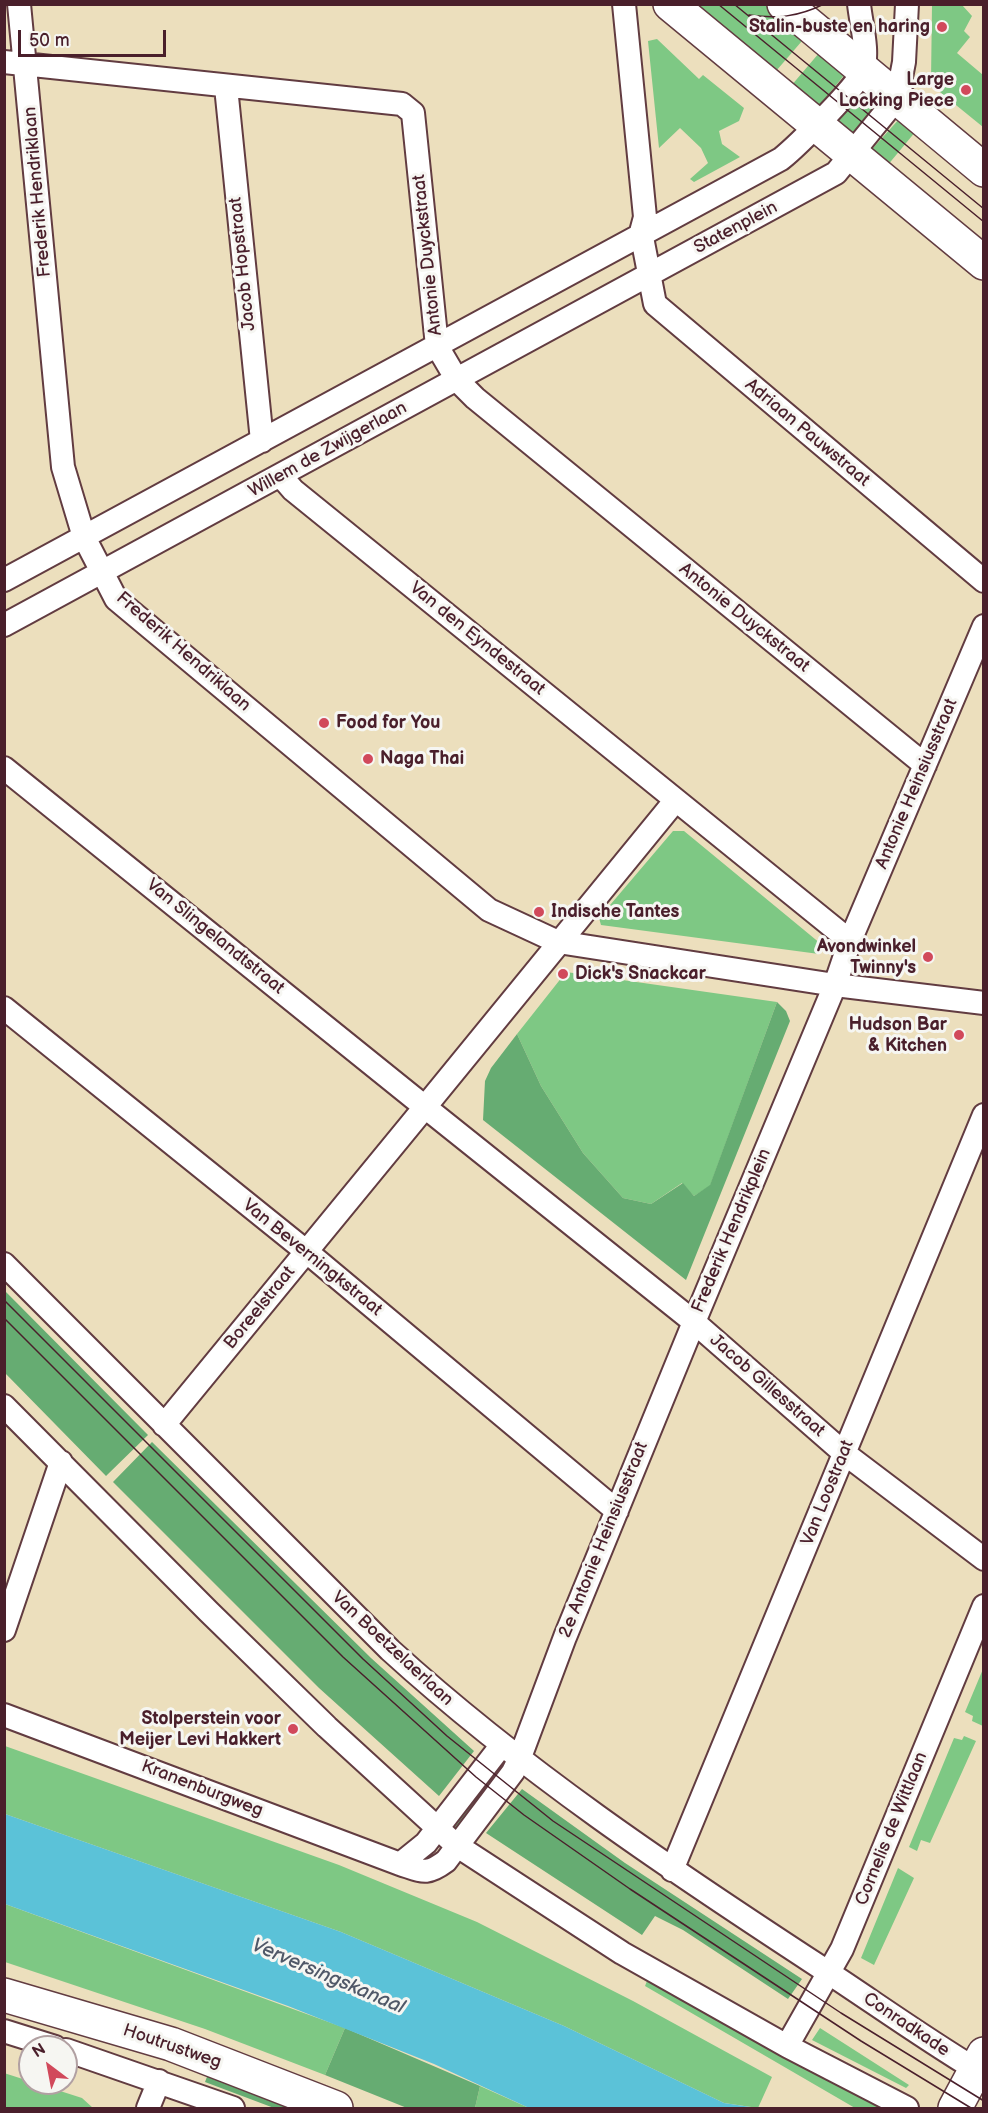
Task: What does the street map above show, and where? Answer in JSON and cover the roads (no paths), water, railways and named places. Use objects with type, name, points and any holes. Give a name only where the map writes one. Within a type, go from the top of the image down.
[{"type":"street","name":"Frederik Hendriklaan","points":[[19,4],[15,64],[63,467],[84,537],[116,599],[489,910],[558,942]]},
{"type":"street","points":[[624,4],[645,217],[641,232],[651,274]]},
{"type":"street","points":[[670,4],[984,264]]},
{"type":"street","points":[[784,4],[984,170]]},
{"type":"street","points":[[4,580],[437,346],[641,232],[781,159],[817,125],[863,70],[864,40],[859,4]]},
{"type":"street","name":"Statenplein","points":[[651,274],[836,173],[897,98],[904,62],[907,4]]},
{"type":"street","name":"Antonie Duyckstraat","points":[[15,64],[402,104],[412,113],[437,346],[457,380],[475,398],[925,765]]},
{"type":"street","name":"Jacob Hopstraat","points":[[226,87],[262,441]]},
{"type":"street","name":"Willem de Zwijgerlaan","points":[[4,626],[651,274]]},
{"type":"street","name":"Adriaan Pauwstraat","points":[[651,274],[655,304],[672,320],[984,581]]},
{"type":"street","name":"Van den Eyndestraat","points":[[280,476],[675,801]]},
{"type":"street","name":"Antonie Heinsiusstraat","points":[[835,985],[850,941],[984,626]]},
{"type":"street","name":"Van Slingelandtstraat","points":[[4,768],[425,1107]]},
{"type":"street","points":[[425,1107],[675,801],[850,941]]},
{"type":"street","points":[[558,942],[835,985],[984,1003]]},
{"type":"street","name":"Frederik Hendrikplein","points":[[425,1107],[694,1322],[835,985]]},
{"type":"street","name":"Van Beverningkstraat","points":[[4,1008],[307,1252],[617,1510]]},
{"type":"street","name":"Boreelstraat","points":[[164,1425],[425,1107]]},
{"type":"street","name":"Van Loostraat","points":[[672,1870],[984,1114]]},
{"type":"street","name":"Van Boetzelaerlaan","points":[[4,1264],[390,1650],[501,1746],[672,1870],[830,1973]]},
{"type":"street","name":"Jacob Gillesstraat","points":[[694,1322],[844,1453],[984,1559]]},
{"type":"street","name":"2e Antonie Heinsiusstraat","points":[[519,1760],[694,1322]]},
{"type":"street","points":[[4,1406],[217,1621],[327,1727],[456,1845],[621,1953],[787,2046],[907,2109]]},
{"type":"street","points":[[4,1630],[61,1462]]},
{"type":"street","name":"Cornelis de Wittlaan","points":[[787,2046],[830,1973],[856,1916],[984,1605]]},
{"type":"street","name":"Kranenburgweg","points":[[4,1715],[400,1864],[432,1872],[446,1861],[513,1772],[519,1760]]},
{"type":"street","points":[[400,1864],[426,1843],[501,1746]]},
{"type":"street","name":"Conradkade","points":[[830,1973],[981,2066]]},
{"type":"street","name":"Houtrustweg","points":[[4,1995],[171,2044],[336,2109]]},
{"type":"street","name":"Houtrustweg","points":[[78,2054],[233,2109]]},
{"type":"street","points":[[955,2109],[981,2066]]},
{"type":"street","points":[[148,2109],[159,2081]]},
{"type":"water","name":"Verversingskanaal","points":[[5,1814],[341,1932],[564,2026],[724,2103],[757,2108],[529,2108],[434,2064],[288,2006],[5,1904]]},
{"type":"tram line","points":[[718,4],[984,222]]},
{"type":"tram line","points":[[734,4],[984,209]]},
{"type":"tram line","points":[[749,15],[787,16],[824,4]]},
{"type":"tram line","points":[[4,1300],[363,1659],[447,1736],[553,1821],[841,2013],[984,2101]]},
{"type":"tram line","points":[[4,1318],[343,1657],[476,1777],[524,1815],[630,1889],[861,2041],[971,2108]]},
{"type":"place","name":"Stalin-buste en haring","points":[[942,27]]},
{"type":"place","name":"Large Locking Piece","points":[[966,90]]},
{"type":"place","name":"Food for You","points":[[324,723]]},
{"type":"place","name":"Naga Thai","points":[[368,759]]},
{"type":"place","name":"Indische Tantes","points":[[539,912]]},
{"type":"place","name":"Avondwinkel Twinny's","points":[[928,957]]},
{"type":"place","name":"Dick's Snackcar","points":[[563,974]]},
{"type":"place","name":"Hudson Bar & Kitchen","points":[[959,1035]]},
{"type":"place","name":"Stolperstein voor Meijer Levi Hakkert","points":[[293,1729]]}]
